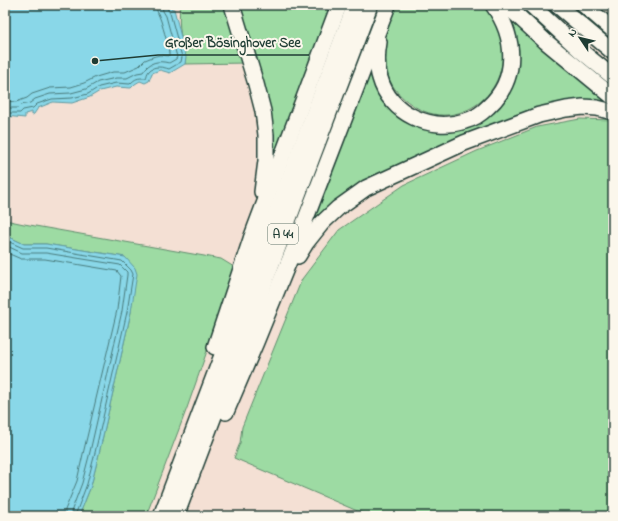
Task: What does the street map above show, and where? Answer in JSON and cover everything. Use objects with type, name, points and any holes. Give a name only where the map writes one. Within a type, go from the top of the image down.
[{"type":"highway","points":[[232,5],[256,84],[263,111],[266,135],[266,161],[262,191],[251,240]]},
{"type":"highway","points":[[189,441],[207,369],[251,240],[339,5]]},
{"type":"highway","name":"A 44","points":[[161,516],[355,5]]},
{"type":"highway","name":"A 44","points":[[176,516],[370,5]]},
{"type":"highway","points":[[197,462],[214,441],[278,289],[388,5]]},
{"type":"highway","points":[[388,5],[379,39],[377,57],[380,78],[386,94],[398,107],[413,117],[430,123],[448,125],[466,121],[481,114],[494,101],[505,85],[510,69],[511,52],[509,38],[493,5]]},
{"type":"highway","points":[[506,5],[545,41],[613,97]]},
{"type":"highway","points":[[531,5],[581,51],[613,77]]},
{"type":"highway","points":[[557,5],[613,52]]},
{"type":"highway","points":[[584,5],[613,30]]},
{"type":"highway","points":[[278,289],[306,244],[322,223],[338,208],[366,188],[464,143],[539,115],[583,107],[597,108],[613,112]]},
{"type":"green space","points":[[180,5],[225,5],[246,63],[185,64],[185,53],[180,29]]},
{"type":"green space","points":[[236,5],[331,5],[272,162]]},
{"type":"green space","points":[[396,5],[484,5],[498,28],[503,51],[502,64],[499,74],[490,92],[484,99],[468,110],[443,115],[429,113],[420,109],[399,94],[391,83],[386,71],[384,58],[387,32]]},
{"type":"green space","points":[[502,11],[609,103],[599,101],[497,125],[309,228],[370,68],[375,80],[435,128],[507,93]]},
{"type":"green space","points":[[580,119],[613,120],[613,516],[369,516],[234,458],[240,443],[242,427],[302,279],[339,230],[404,185],[477,151],[537,127]]},
{"type":"green space","points":[[5,220],[221,259],[234,267],[234,274],[187,408],[146,516],[79,516],[91,486],[131,312],[125,257],[46,244],[24,244],[5,235]]},
{"type":"water","points":[[5,5],[170,5],[172,9],[174,9],[186,57],[185,64],[170,73],[160,70],[152,73],[149,81],[145,83],[140,81],[131,88],[116,87],[100,91],[90,97],[72,103],[53,102],[38,108],[32,115],[32,112],[25,114],[25,118],[5,116]]},
{"type":"water","points":[[5,235],[24,244],[46,244],[125,257],[135,268],[137,274],[131,312],[98,458],[91,486],[79,516],[5,516]]},
{"type":"place","name":"Großer Bösinghover See","points":[[95,61]]}]
